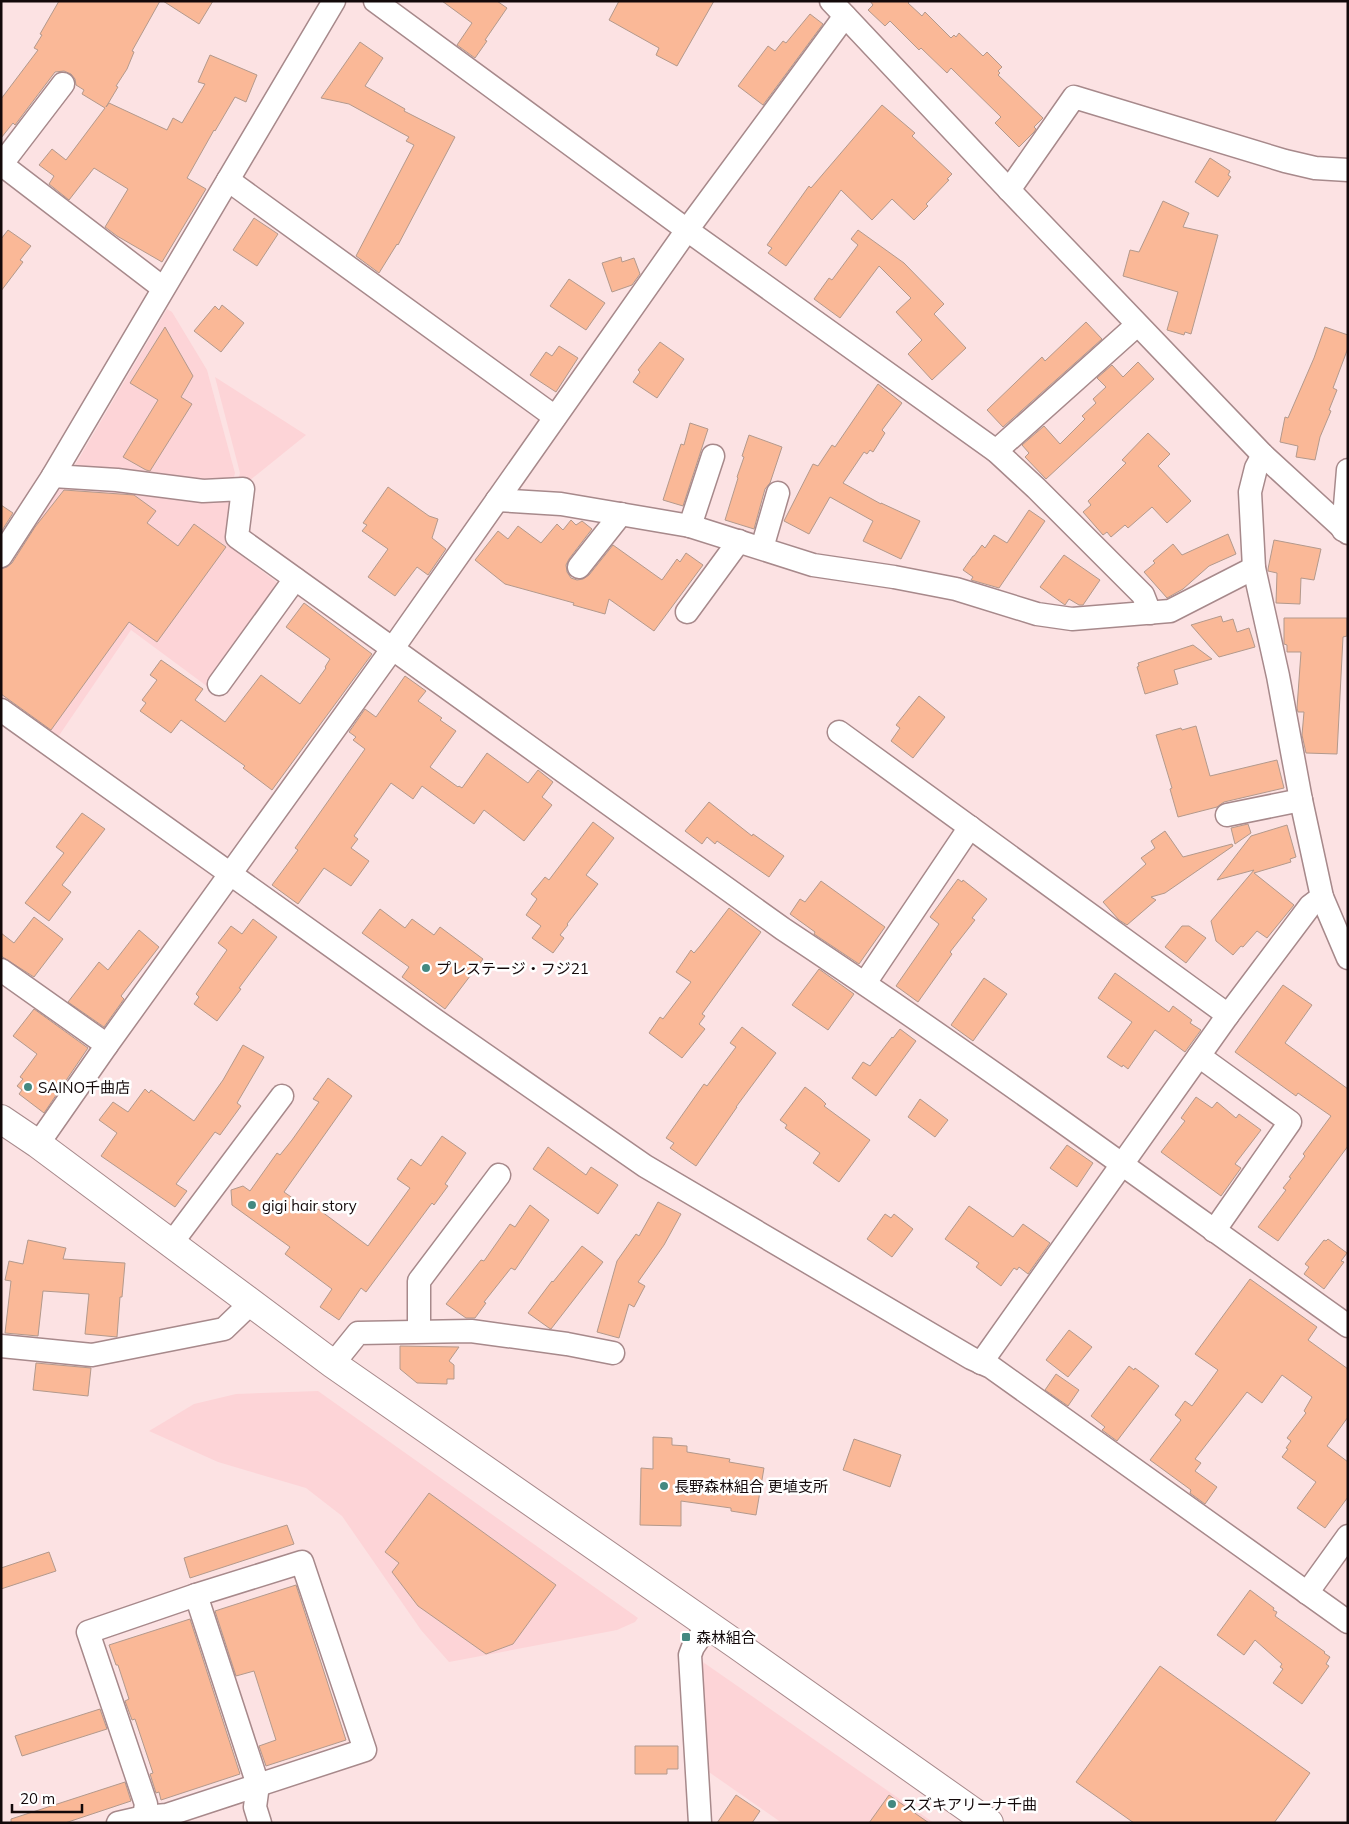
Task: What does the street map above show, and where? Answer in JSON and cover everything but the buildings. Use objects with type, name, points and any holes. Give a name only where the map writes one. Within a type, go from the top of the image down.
[{"type":"street","points":[[1,556],[53,476],[334,1]]},
{"type":"street","points":[[375,1],[687,230],[996,451],[1036,488],[1143,595],[1150,613]]},
{"type":"street","points":[[38,1144],[230,873],[393,648],[687,230],[838,9],[1137,325],[1263,455],[1345,532]]},
{"type":"street","points":[[63,84],[1,164],[163,288]]},
{"type":"street","points":[[1009,190],[1074,97],[1285,161],[1315,168],[1348,170]]},
{"type":"street","points":[[228,180],[555,417]]},
{"type":"street","points":[[996,451],[1137,325]]},
{"type":"street","points":[[1263,455],[1256,468],[1250,492],[1254,568],[1278,676],[1301,800],[1322,897],[1348,958]]},
{"type":"street","points":[[690,526],[714,456]]},
{"type":"street","points":[[1345,532],[1348,467]]},
{"type":"street","points":[[53,476],[117,480],[203,491],[243,489],[237,537],[783,929],[865,983],[1348,1326]]},
{"type":"street","points":[[762,548],[778,493]]},
{"type":"street","points":[[497,500],[561,504],[690,526],[813,564],[956,589],[1038,614],[1072,619],[1170,611],[1254,568]]},
{"type":"street","points":[[579,568],[621,514]]},
{"type":"street","points":[[687,612],[739,541]]},
{"type":"street","points":[[219,684],[295,579]]},
{"type":"street","points":[[1,710],[432,1018],[645,1166],[981,1363],[991,1367],[1348,1622]]},
{"type":"street","points":[[839,732],[1228,1015]]},
{"type":"street","points":[[1227,815],[1301,800]]},
{"type":"street","points":[[865,983],[970,828]]},
{"type":"street","points":[[981,1363],[1228,1015],[1310,906],[1322,897]]},
{"type":"street","points":[[1,970],[107,1045]]},
{"type":"street","points":[[1199,1056],[1290,1122],[1214,1231]]},
{"type":"street","points":[[171,1244],[282,1096]]},
{"type":"street","points":[[1,1119],[38,1144],[333,1364],[989,1823]]},
{"type":"street","points":[[419,1332],[419,1281],[499,1175]]},
{"type":"street","points":[[1,1346],[92,1355],[224,1329],[251,1303]]},
{"type":"street","points":[[333,1364],[358,1333],[470,1331],[567,1344],[613,1353]]},
{"type":"street","points":[[1307,1593],[1348,1536]]},
{"type":"street","points":[[118,1823],[143,1820],[167,1815],[365,1750],[302,1562],[88,1632],[146,1804],[143,1820]]},
{"type":"street","points":[[196,1596],[258,1785],[254,1807],[260,1823]]},
{"type":"street","points":[[700,1823],[690,1655],[693,1647],[708,1625]]},
{"type":"shaded area","points":[[167,309],[172,312],[207,370],[235,473],[233,481],[199,484],[71,472]]},
{"type":"shaded area","points":[[215,377],[306,435],[249,481],[238,481],[240,473]]},
{"type":"shaded area","points":[[60,488],[230,497],[225,543],[283,587],[208,687],[131,630],[58,737],[1,698],[1,572]]},
{"type":"shaded area","points":[[318,1391],[638,1618],[635,1622],[617,1630],[449,1662],[421,1630],[342,1516],[306,1488],[218,1462],[149,1431],[194,1404],[236,1394]]},
{"type":"shaded area","points":[[700,1660],[934,1823],[782,1823],[706,1770]]},
{"type":"place","name":"プレステージ・フジ21","points":[[426,968]]},
{"type":"place","name":"SAINO千曲店","points":[[28,1087]]},
{"type":"place","name":"gigi hair story","points":[[252,1205]]},
{"type":"place","name":"長野森林組合 更埴支所","points":[[664,1486]]},
{"type":"place","name":"森林組合","points":[[686,1637]]},
{"type":"place","name":"スズキアリーナ千曲","points":[[892,1804]]}]
